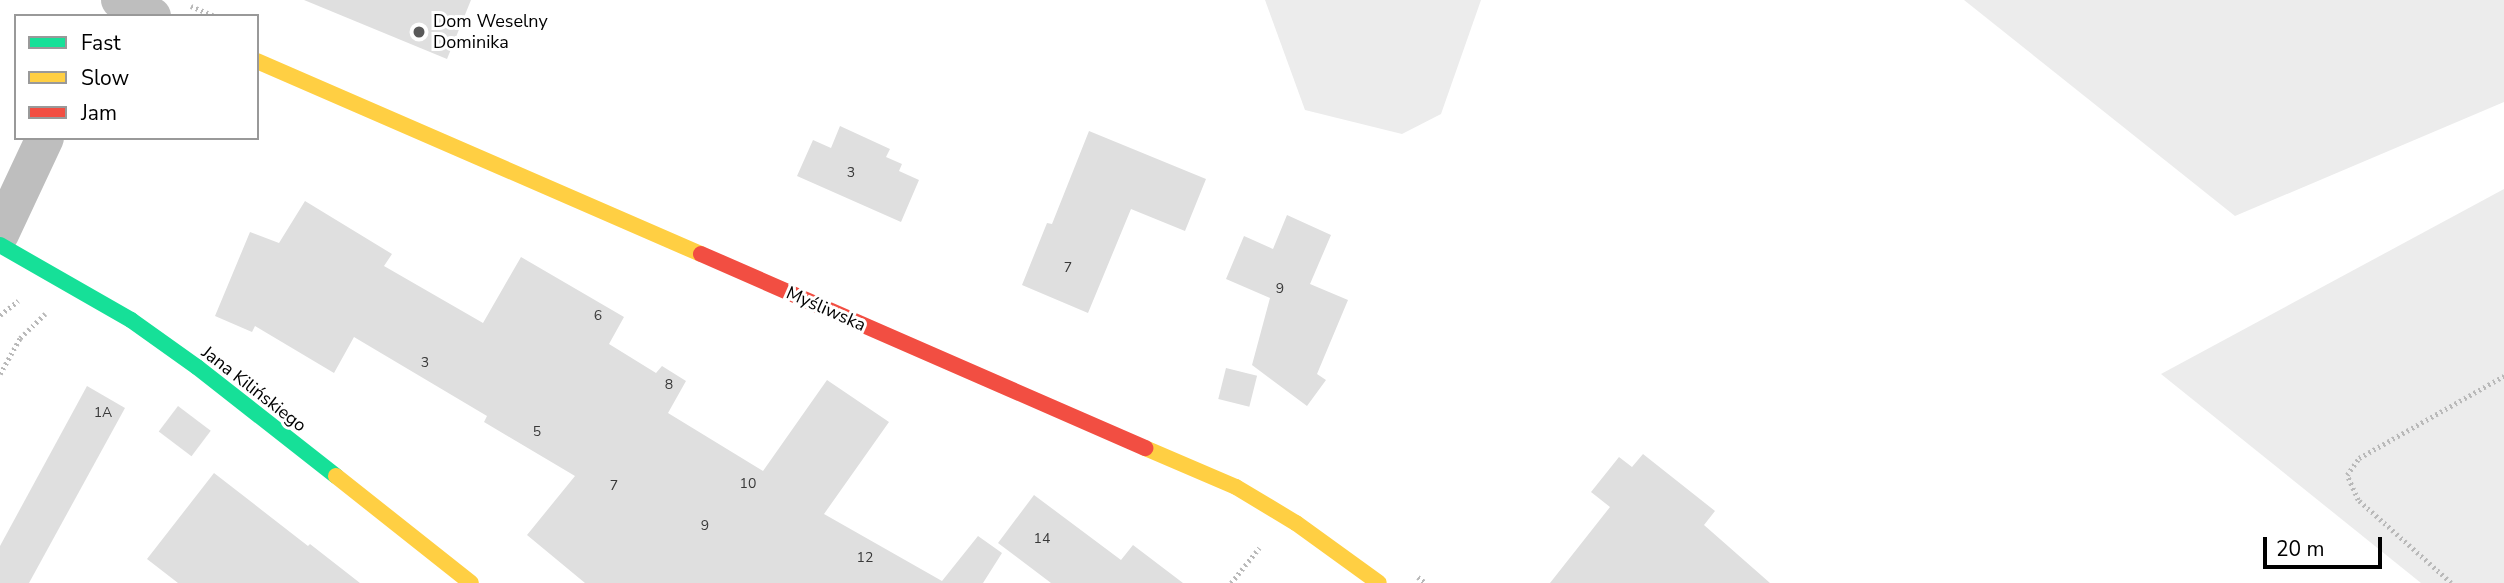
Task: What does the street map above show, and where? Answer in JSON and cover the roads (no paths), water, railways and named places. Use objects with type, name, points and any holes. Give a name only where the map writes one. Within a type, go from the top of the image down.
[{"type":"street","points":[[120,0],[169,9]]},
{"type":"street","name":"Myśliwska","points":[[259,62],[1236,487],[1303,527],[1379,583]]},
{"type":"street","points":[[0,234],[44,140]]},
{"type":"street","name":"Jana Kilińskiego","points":[[0,246],[131,320],[471,583]]},
{"type":"place","name":"Dom Weselny Dominika","points":[[419,32]]}]
